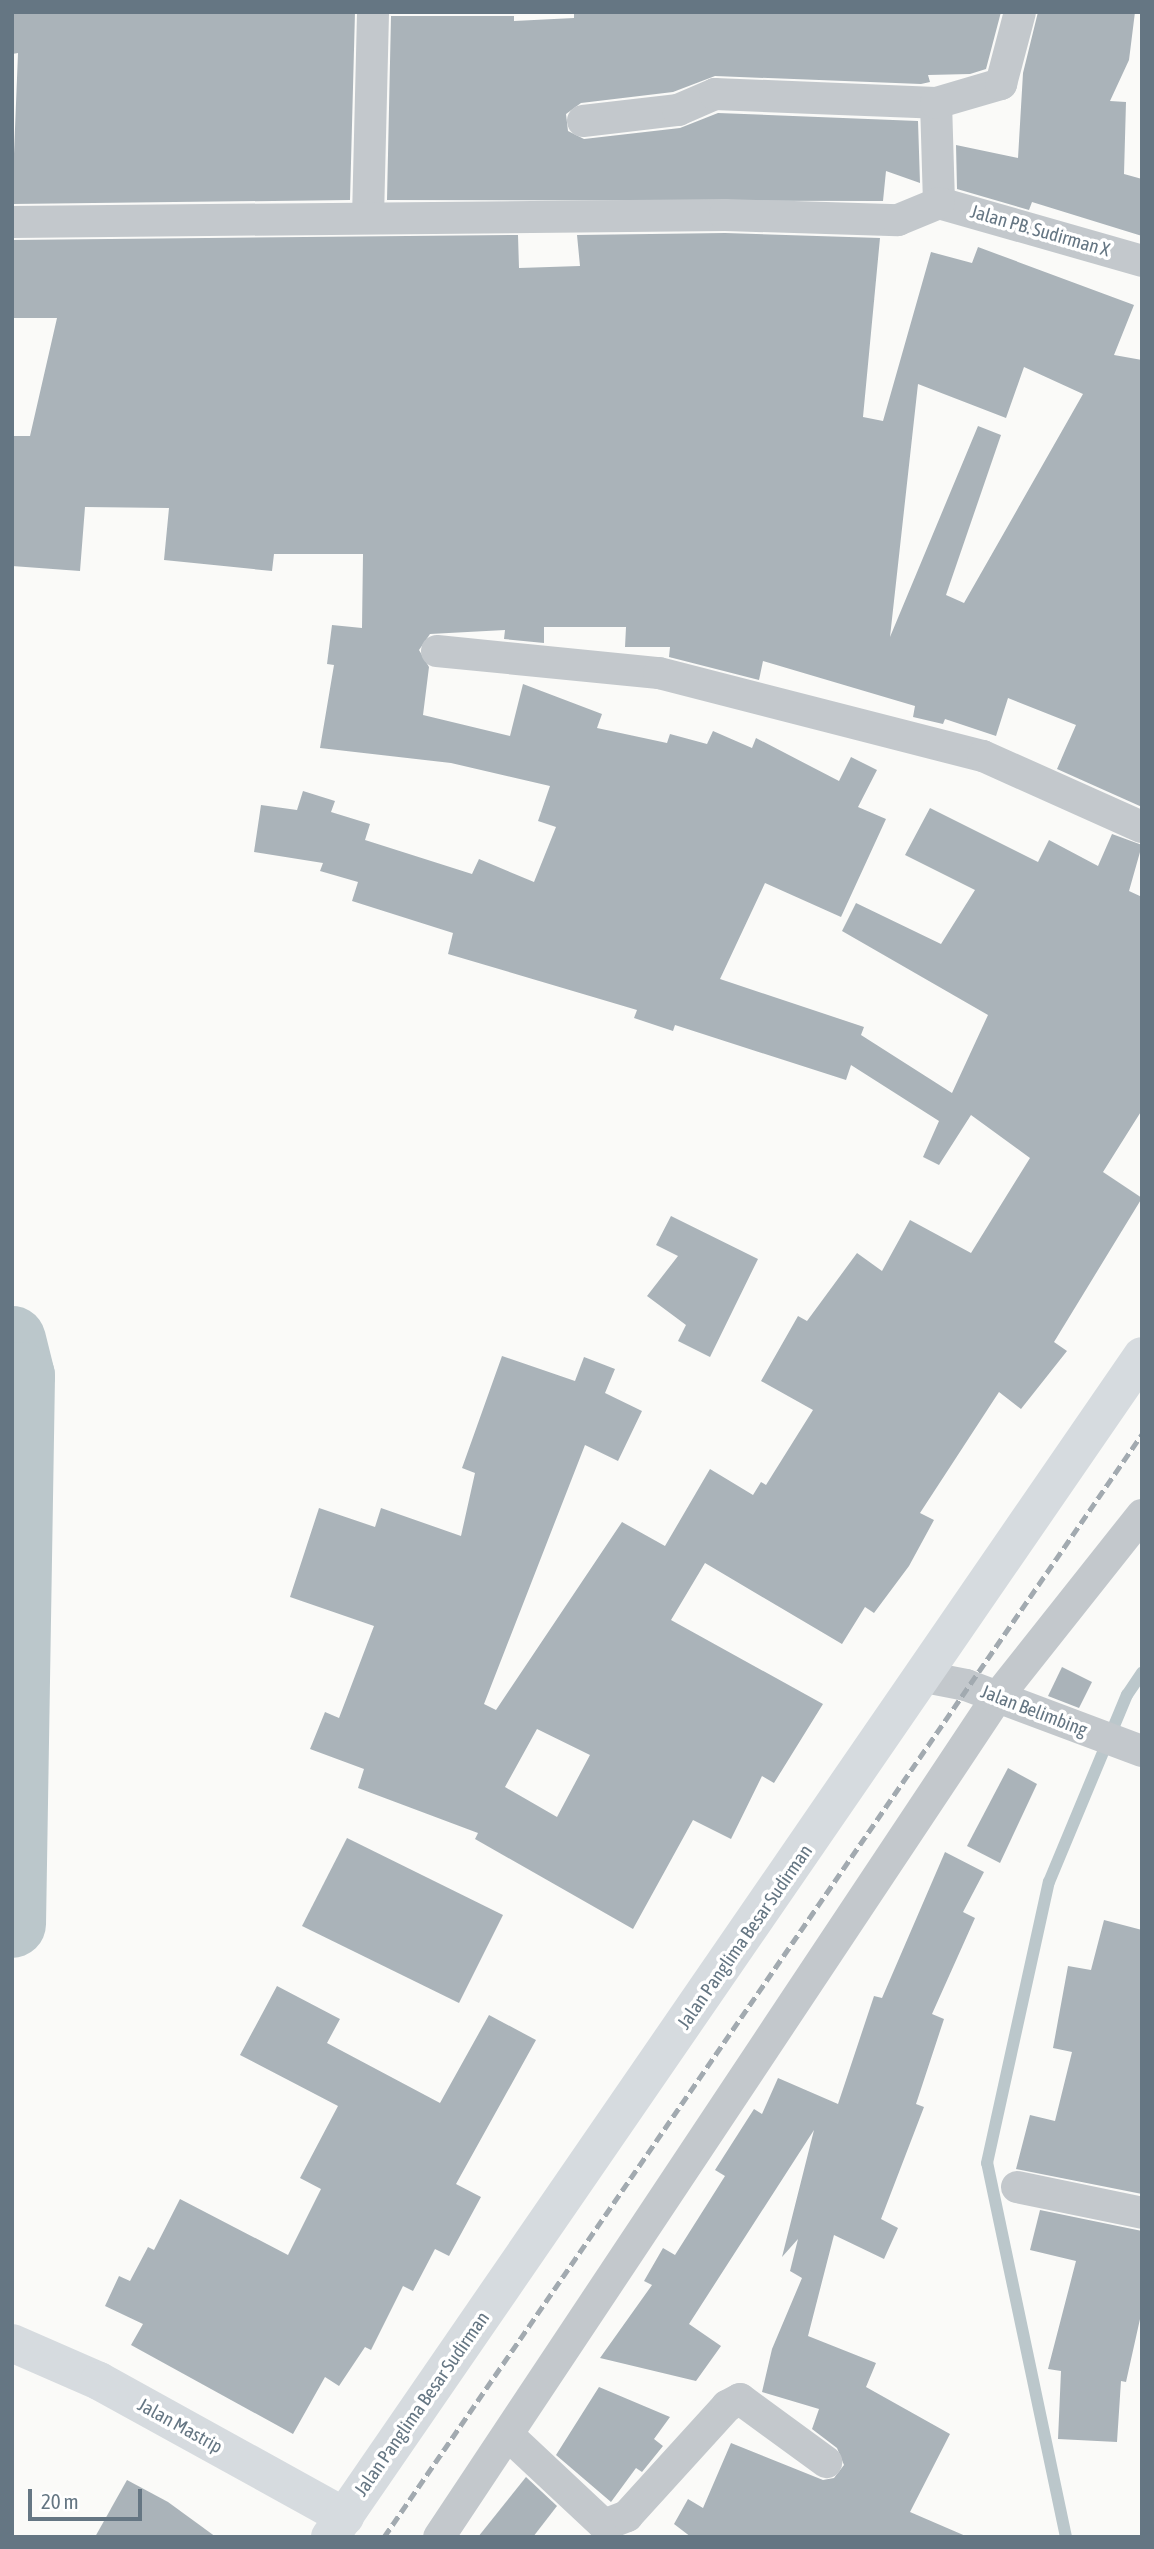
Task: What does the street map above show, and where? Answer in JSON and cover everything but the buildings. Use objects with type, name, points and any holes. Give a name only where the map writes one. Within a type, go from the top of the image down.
[{"type":"main road","name":"Jalan Panglima Besar Sudirman","points":[[337,2527],[925,1677],[1142,1356]]},
{"type":"main road","name":"Jalan Mastrip","points":[[12,2343],[99,2381],[337,2527]]},
{"type":"street","points":[[368,218],[373,12]]},
{"type":"street","points":[[583,121],[678,110],[715,94],[936,103],[1001,84],[1020,12]]},
{"type":"street","points":[[12,222],[368,218],[898,220],[939,203],[936,103]]},
{"type":"street","name":"Jalan PB. Sudirman X","points":[[939,203],[1142,261]]},
{"type":"street","points":[[437,650],[672,677],[983,756],[1142,827]]},
{"type":"street","points":[[439,2537],[996,1699],[1142,1516]]},
{"type":"street","name":"Jalan Belimbing","points":[[925,1677],[1142,1751]]},
{"type":"street","points":[[1017,2187],[1142,2213]]},
{"type":"street","points":[[509,2435],[604,2525],[626,2516],[727,2406],[740,2399],[826,2462]]},
{"type":"waterway","points":[[12,1340],[21,1376],[12,1924]]},
{"type":"waterway","points":[[1066,2537],[987,2163],[1049,1882],[1127,1695],[1142,1673]]},
{"type":"railway","points":[[384,2537],[1142,1434]]}]
